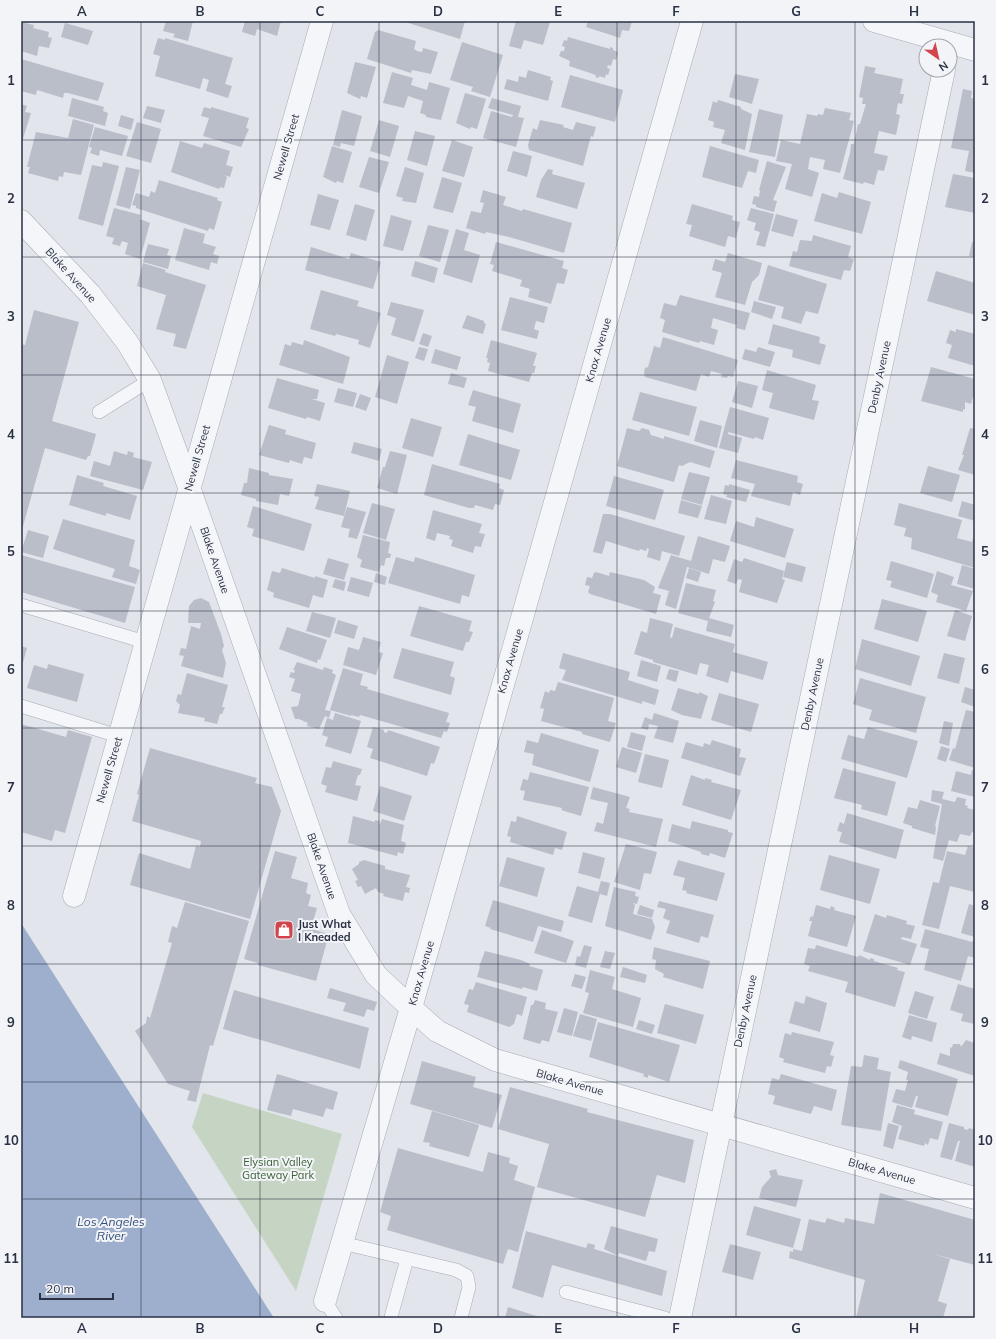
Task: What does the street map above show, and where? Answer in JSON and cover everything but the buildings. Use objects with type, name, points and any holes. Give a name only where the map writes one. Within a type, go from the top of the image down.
[{"type":"street","name":"Newell Street","points":[[74,896],[118,736],[322,21]]},
{"type":"street","name":"Knox Avenue","points":[[330,1309],[342,1243],[411,1008],[692,21]]},
{"type":"street","points":[[874,21],[929,38]]},
{"type":"street","points":[[958,46],[975,50]]},
{"type":"street","name":"Denby Avenue","points":[[680,1318],[942,78]]},
{"type":"street","name":"Blake Avenue","points":[[21,221],[90,294],[127,342],[150,380],[339,914],[376,975],[436,1031],[495,1060],[975,1198]]},
{"type":"lane","points":[[99,412],[150,380]]},
{"type":"lane","points":[[21,605],[145,642]]},
{"type":"lane","points":[[21,706],[118,736]]},
{"type":"lane","points":[[342,1243],[456,1270],[466,1276],[468,1287],[460,1318]]},
{"type":"lane","points":[[391,1317],[407,1259]]},
{"type":"lane","points":[[566,1292],[666,1318]]},
{"type":"green space","name":"Elysian Valley Gateway Park","points":[[203,1093],[342,1134],[296,1291],[192,1127]]},
{"type":"water","name":"Los Angeles River","points":[[21,923],[274,1318],[21,1318]]},
{"type":"place","name":"Just What I Kneaded","points":[[284,930]]}]
